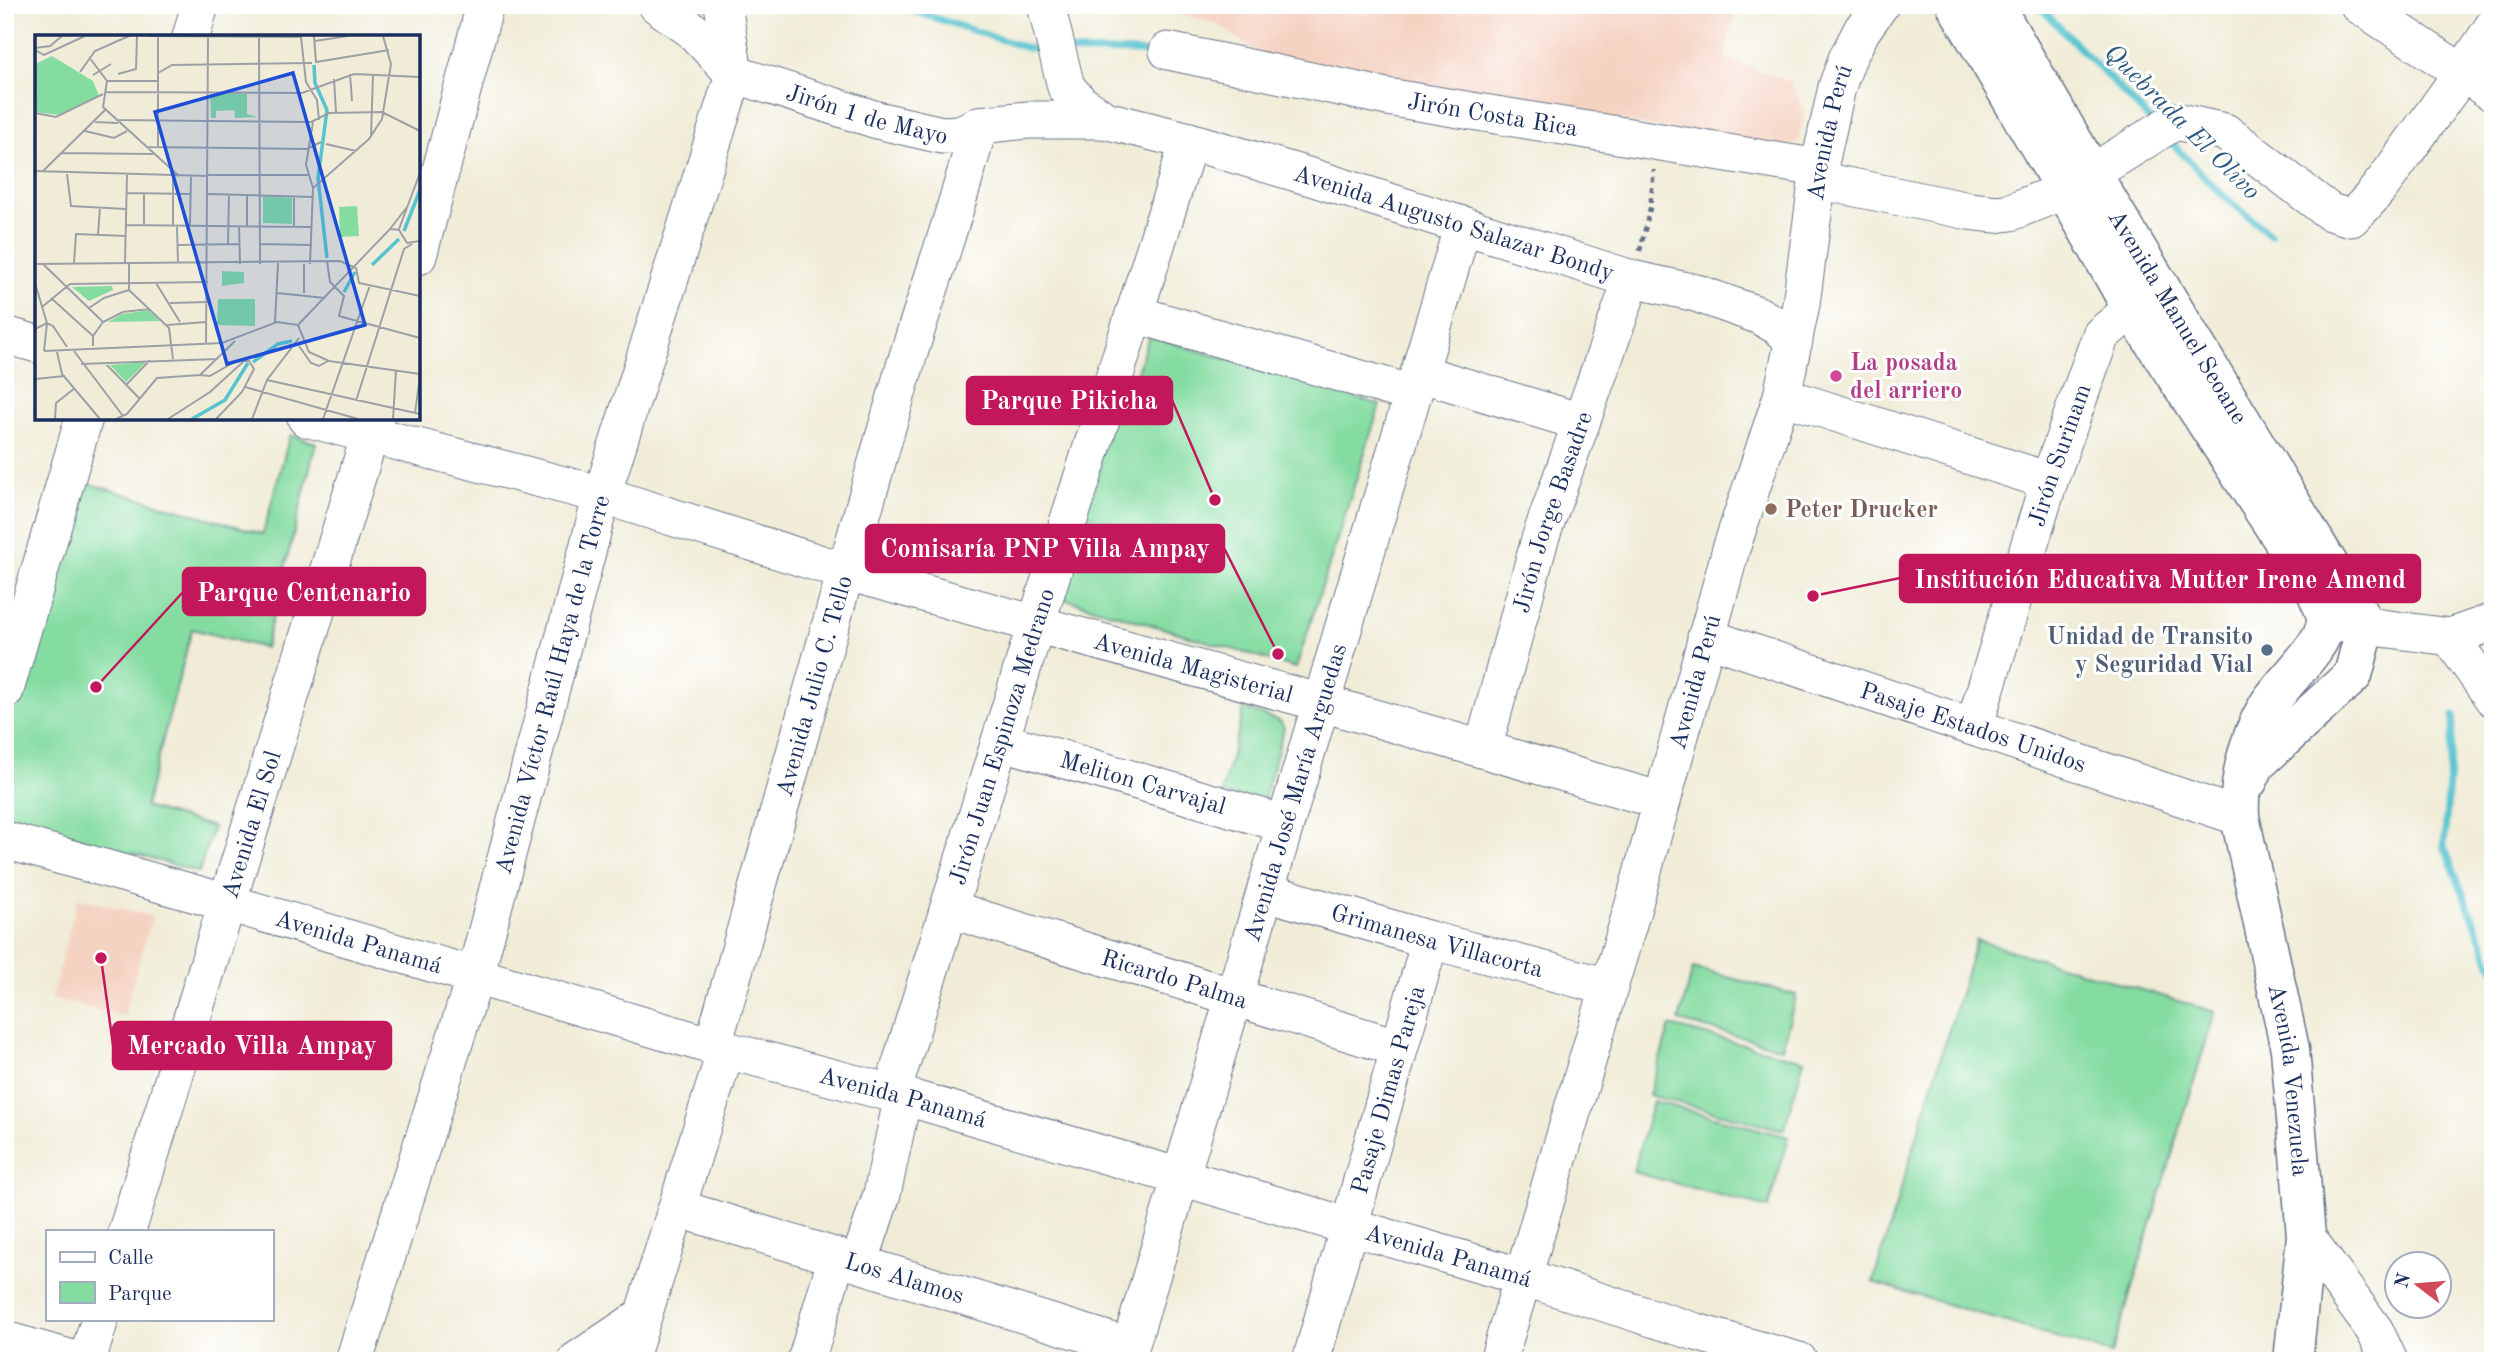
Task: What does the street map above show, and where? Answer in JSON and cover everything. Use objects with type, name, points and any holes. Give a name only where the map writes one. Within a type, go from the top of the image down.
[{"type":"highway","name":"Avenida Manuel Seoane","points":[[1956,5],[2079,182]]},
{"type":"highway","name":"Avenida Manuel Seoane","points":[[1994,5],[2079,182],[2316,591],[2326,621]]},
{"type":"highway","name":"Avenida Manuel Seoane","points":[[2147,300],[2366,626]]},
{"type":"highway","name":"Avenida Venezuela","points":[[2293,1361],[2305,1236],[2290,1049],[2239,809],[2250,743],[2268,706],[2319,641],[2326,621]]},
{"type":"highway","points":[[2239,809],[2256,764],[2353,675],[2366,626]]},
{"type":"street","points":[[192,35],[200,5]]},
{"type":"street","points":[[420,249],[485,5]]},
{"type":"street","name":"Jirón 1 de Mayo","points":[[657,5],[692,30],[734,74],[877,120],[942,135],[960,134],[979,125],[1028,120],[1105,120]]},
{"type":"street","name":"Avenida Víctor Raúl Haya de la Torre","points":[[354,1361],[475,976],[602,495],[734,74],[723,5]]},
{"type":"street","name":"Avenida Perú","points":[[1498,1361],[1609,987],[1731,549],[1782,396],[1801,304],[1818,174],[1837,87],[1862,30],[1880,5]]},
{"type":"street","points":[[2359,5],[2478,83],[2493,27]]},
{"type":"street","points":[[1046,6],[1066,87],[1080,104],[1105,120]]},
{"type":"street","name":"Jirón Costa Rica","points":[[1168,51],[1387,97],[1818,174],[1969,211],[1996,214],[2024,208],[2079,182],[2175,121],[2225,132],[2330,212],[2351,218],[2478,83]]},
{"type":"street","name":"Avenida Augusto Salazar Bondy","points":[[1105,120],[1189,141],[1632,279],[1659,283],[1727,303],[1758,315],[1779,327],[1794,341]]},
{"type":"street","name":"Avenida Julio C. Tello","points":[[629,1361],[677,1208],[793,754],[900,381],[967,174],[979,125]]},
{"type":"street","name":"Jirón Juan Espinoza Medrano","points":[[806,1361],[848,1260],[882,1194],[897,1095],[949,909],[1189,141]]},
{"type":"street","name":"Avenida José María Arguedas","points":[[1128,1354],[1463,225]]},
{"type":"street","name":"Jirón Jorge Basadre","points":[[1483,749],[1540,539],[1632,279]]},
{"type":"street","name":"Jirón Surinam","points":[[1974,727],[2049,481],[2101,335],[2147,300]]},
{"type":"street","points":[[1134,314],[1581,422]]},
{"type":"street","points":[[5,335],[35,343]]},
{"type":"street","points":[[1782,396],[2049,481]]},
{"type":"street","points":[[5,690],[83,420]]},
{"type":"street","name":"Avenida Magisterial","points":[[321,420],[372,427],[602,495],[847,572],[1322,702],[1662,801]]},
{"type":"street","name":"Avenida El Sol","points":[[127,1230],[372,427]]},
{"type":"street","points":[[2326,621],[2449,637],[2493,622]]},
{"type":"street","name":"Pasaje Estados Unidos","points":[[1706,637],[1974,727],[2239,809]]},
{"type":"street","points":[[2449,637],[2493,698]]},
{"type":"street","name":"Meliton Carvajal","points":[[1000,741],[1285,824]]},
{"type":"street","name":"Avenida Panamá","points":[[5,840],[719,1048],[897,1095],[1523,1277],[1692,1346],[1799,1361]]},
{"type":"street","name":"Grimanesa Villacorta","points":[[1266,892],[1430,940],[1609,987]]},
{"type":"street","name":"Ricardo Palma","points":[[949,909],[1399,1048]]},
{"type":"street","name":"Pasaje Dimas Pareja","points":[[1311,1361],[1430,940]]},
{"type":"street","name":"Los Alamos","points":[[677,1208],[848,1260],[1128,1354]]},
{"type":"street","points":[[2305,1236],[2375,1331],[2389,1361]]},
{"type":"street","points":[[576,1361],[643,1316]]},
{"type":"street","points":[[87,1361],[100,1320]]},
{"type":"street","points":[[5,1340],[80,1361]]},
{"type":"path","points":[[1632,279],[1644,237],[1655,162]]},
{"type":"shaded area","points":[[1134,5],[1737,5],[1724,58],[1791,82],[1805,112],[1798,143],[1780,148],[1473,96],[1260,55],[1216,23]]},
{"type":"shaded area","points":[[78,898],[152,916],[124,1016],[51,999]]},
{"type":"green space","points":[[1149,336],[1380,405],[1296,668],[1048,594],[1115,396],[1130,393]]},
{"type":"green space","points":[[290,435],[316,443],[265,648],[192,629],[145,807],[213,827],[199,872],[5,818],[5,726],[73,479],[263,534]]},
{"type":"green space","points":[[1244,709],[1280,721],[1284,728],[1264,799],[1221,795]]},
{"type":"green space","points":[[1976,940],[2215,1012],[2112,1354],[1873,1282]]},
{"type":"green space","points":[[1693,968],[1796,995],[1782,1048],[1679,1021]]},
{"type":"green space","points":[[1670,1026],[1804,1060],[1784,1130],[1649,1095]]},
{"type":"green space","points":[[1653,1101],[1789,1137],[1768,1208],[1633,1172]]},
{"type":"waterway","points":[[895,5],[1027,48],[1044,49]]},
{"type":"waterway","name":"Quebrada El Olivo","points":[[2038,5],[2153,123]]},
{"type":"waterway","points":[[1067,51],[1159,55]]},
{"type":"waterway","name":"Quebrada El Olivo","points":[[2168,139],[2218,191],[2270,234]]},
{"type":"waterway","name":"Quebrada El Olivo","points":[[2454,716],[2444,846],[2493,968]]},
{"type":"place","name":"La posada del arriero","points":[[1836,376]]},
{"type":"place","name":"Parque Pikicha","points":[[1215,500]]},
{"type":"place","name":"Peter Drucker","points":[[1771,509]]},
{"type":"place","name":"Institución Educativa Mutter Irene Amend","points":[[1813,596]]},
{"type":"place","name":"Unidad de Transito y Seguridad Vial","points":[[2267,650]]},
{"type":"place","name":"Comisaría PNP Villa Ampay","points":[[1278,654]]},
{"type":"place","name":"Parque Centenario","points":[[96,687]]},
{"type":"place","name":"Mercado Villa Ampay","points":[[101,958]]}]
